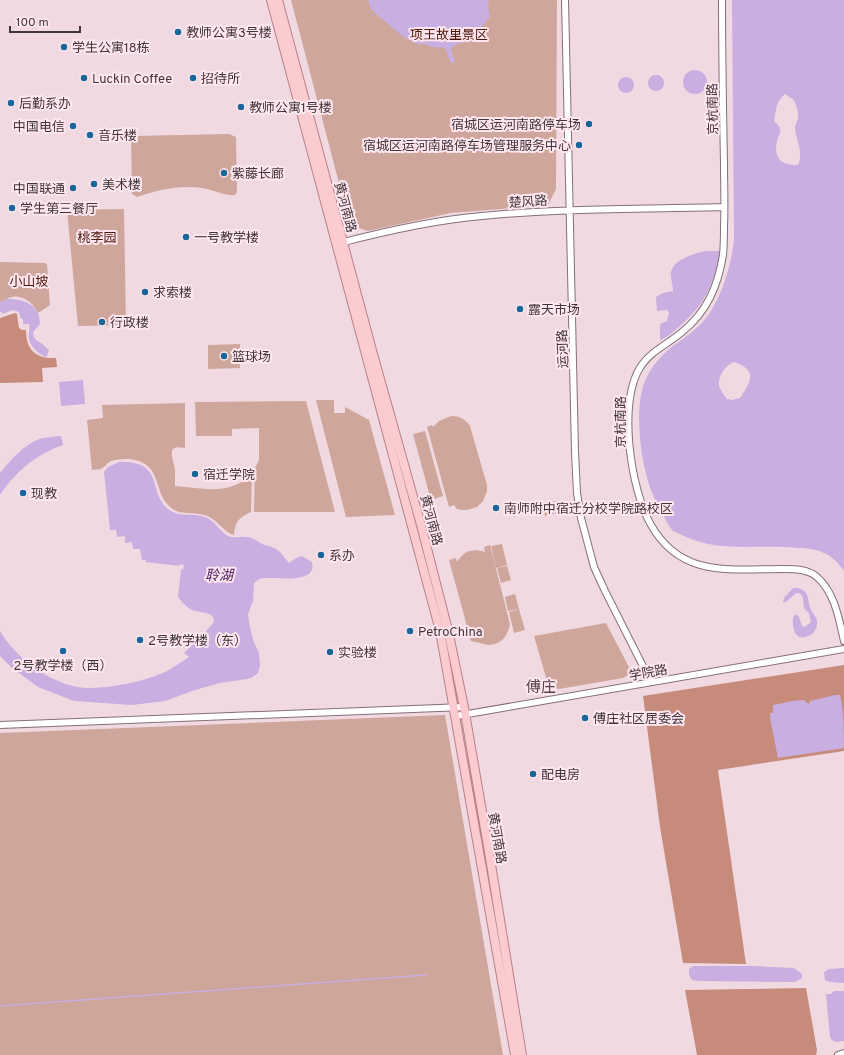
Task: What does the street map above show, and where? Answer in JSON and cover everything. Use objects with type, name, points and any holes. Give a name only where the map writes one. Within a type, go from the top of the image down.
[{"type":"main road","name":"黄河南路","points":[[271,0],[421,525],[448,630],[464,711],[522,1055]]},
{"type":"main road","name":"黄河南路","points":[[278,0],[440,631],[515,1055]]},
{"type":"street","name":"运河路","points":[[565,0],[576,477],[581,518],[594,567],[604,591],[651,682]]},
{"type":"street","name":"京杭南路","points":[[722,0],[724,206],[723,252],[719,274],[710,299],[703,311],[682,332],[651,354],[641,366],[629,395],[628,406],[633,470],[643,509],[651,526],[664,543],[680,558],[699,566],[719,569],[792,569],[807,571],[817,577],[830,593],[844,641]]},
{"type":"street","name":"楚风路","points":[[340,243],[447,220],[481,216],[569,209],[724,206]]},
{"type":"street","name":"学院路","points":[[0,726],[455,712],[651,682],[844,649]]},
{"type":"street","points":[[838,1055],[844,1053]]},
{"type":"green space","name":"项王故里景区","points":[[291,0],[557,0],[556,189],[548,205],[451,213],[368,231],[350,225]]},
{"type":"green space","points":[[229,134],[236,137],[237,192],[235,195],[228,195],[193,187],[161,190],[137,197],[132,194],[131,137]]},
{"type":"green space","name":"桃李园","points":[[124,209],[126,325],[78,326],[67,210]]},
{"type":"green space","name":"小山坡","points":[[0,262],[47,264],[50,305],[38,313],[34,306],[24,298],[16,296],[0,302]]},
{"type":"green space","name":"篮球场","points":[[240,344],[240,368],[208,369],[208,345]]},
{"type":"green space","points":[[316,400],[334,400],[334,413],[345,413],[345,407],[369,420],[395,515],[346,517]]},
{"type":"green space","points":[[306,401],[335,512],[254,512],[255,468],[259,460],[259,428],[232,429],[232,436],[196,436],[195,402]]},
{"type":"green space","points":[[185,403],[185,448],[175,448],[172,453],[175,469],[175,486],[206,489],[224,488],[242,482],[252,475],[251,512],[238,520],[234,535],[207,516],[202,514],[182,513],[173,509],[164,499],[153,473],[149,467],[143,463],[132,459],[120,459],[111,461],[101,469],[92,470],[87,420],[103,418],[102,405]]},
{"type":"green space","points":[[451,416],[462,418],[470,426],[487,485],[487,491],[483,501],[477,507],[467,510],[457,509],[454,505],[449,507],[427,427],[432,425],[433,427],[439,421]]},
{"type":"green space","points":[[425,431],[443,496],[431,500],[413,434]]},
{"type":"green space","points":[[557,501],[560,512],[545,516],[542,504]]},
{"type":"green space","points":[[502,544],[507,565],[496,568],[491,546]]},
{"type":"green space","points":[[490,545],[510,624],[506,636],[500,642],[493,645],[471,641],[449,560],[456,558],[457,562],[463,555],[473,550],[485,552],[484,547]]},
{"type":"green space","points":[[507,566],[511,580],[501,583],[497,568]]},
{"type":"green space","points":[[515,594],[519,609],[508,611],[505,597]]},
{"type":"green space","points":[[519,609],[525,630],[514,633],[509,612]]},
{"type":"green space","points":[[606,623],[631,671],[630,674],[623,678],[559,689],[551,687],[548,684],[534,636]]},
{"type":"green space","points":[[445,715],[503,1055],[0,1055],[0,733]]},
{"type":"shaded area","points":[[15,313],[17,314],[19,328],[26,330],[30,348],[38,355],[43,357],[56,358],[57,367],[42,368],[43,382],[0,383],[0,318]]},
{"type":"shaded area","points":[[844,665],[844,751],[718,770],[746,964],[683,963],[660,827],[643,696]]},
{"type":"shaded area","points":[[806,988],[817,1050],[816,1055],[697,1055],[685,990]]},
{"type":"water","points":[[368,0],[489,0],[488,6],[490,17],[471,38],[467,38],[464,43],[459,43],[451,48],[455,63],[453,63],[450,61],[445,48],[418,44],[405,38],[371,9]]},
{"type":"water","points":[[732,0],[844,0],[844,571],[830,556],[814,550],[784,547],[725,546],[697,541],[673,531],[656,502],[649,485],[642,457],[639,424],[640,399],[643,387],[647,376],[662,356],[697,327],[714,306],[726,278],[734,240]],"holes":[[[785,94],[794,100],[798,111],[798,119],[795,128],[800,151],[800,160],[798,165],[783,162],[780,160],[776,152],[780,128],[774,121],[778,103]],[[734,362],[747,369],[750,377],[747,387],[740,398],[732,400],[727,399],[723,394],[719,381],[723,371],[728,365]]]},
{"type":"water","points":[[695,70],[704,73],[707,82],[704,91],[695,94],[686,91],[683,82],[686,73]]},
{"type":"water","points":[[653,75],[659,75],[664,80],[662,89],[659,91],[653,91],[648,86],[648,80]]},
{"type":"water","points":[[623,77],[629,77],[634,82],[632,91],[629,93],[623,93],[618,88],[618,82]]},
{"type":"water","points":[[705,251],[721,252],[711,284],[703,301],[680,326],[665,338],[660,340],[660,324],[667,321],[669,312],[667,310],[657,311],[656,297],[663,293],[673,291],[671,272],[673,267],[680,260]]},
{"type":"water","points":[[8,299],[26,302],[30,304],[37,312],[40,324],[33,332],[33,335],[35,339],[49,350],[47,356],[45,357],[33,348],[29,337],[29,324],[23,324],[23,319],[21,319],[19,312],[13,310],[2,314],[2,312],[0,312],[0,302]]},
{"type":"water","points":[[83,380],[85,404],[61,406],[59,382]]},
{"type":"water","points":[[61,436],[63,445],[44,453],[19,471],[0,495],[0,473],[17,454],[28,445],[39,439]]},
{"type":"water","name":"聆湖","points":[[119,462],[134,463],[144,467],[150,472],[159,496],[171,511],[178,514],[206,517],[228,536],[254,539],[262,544],[276,549],[289,563],[302,556],[312,562],[312,570],[308,575],[292,578],[265,578],[259,579],[254,583],[253,601],[248,614],[253,640],[259,653],[260,666],[258,673],[253,677],[220,683],[165,701],[132,705],[74,701],[38,687],[11,667],[0,656],[0,631],[16,652],[26,661],[38,670],[62,683],[87,688],[117,686],[156,676],[177,665],[189,657],[184,653],[214,622],[211,615],[192,610],[178,597],[181,569],[183,570],[184,565],[180,564],[179,566],[146,562],[146,560],[142,560],[140,549],[133,549],[132,542],[125,543],[125,536],[117,537],[116,530],[110,530],[104,472],[108,467]]},
{"type":"water","points":[[793,588],[798,588],[804,591],[808,598],[810,608],[817,621],[817,627],[814,632],[803,637],[797,635],[793,625],[793,617],[796,614],[799,617],[802,626],[805,627],[811,622],[809,613],[804,608],[801,594],[795,594],[786,602],[783,602],[784,598]]},
{"type":"water","points":[[840,695],[844,721],[844,748],[778,758],[770,718],[770,713],[773,713],[773,705],[804,700],[809,704],[810,701]]},
{"type":"water","points":[[693,966],[794,968],[802,974],[802,978],[795,982],[698,981],[692,980],[689,975],[689,969]]},
{"type":"water","points":[[844,968],[844,983],[825,980],[824,972],[829,969]]},
{"type":"water","points":[[834,991],[844,991],[844,1041],[836,1042],[830,1037],[826,994],[831,994]]},
{"type":"waterway","points":[[0,1006],[426,975]]},
{"type":"place","name":"教师公寓3号楼","points":[[178,32]]},
{"type":"place","name":"学生公寓18栋","points":[[64,47]]},
{"type":"place","name":"Luckin Coffee","points":[[84,78]]},
{"type":"place","name":"招待所","points":[[193,78]]},
{"type":"place","name":"后勤系办","points":[[11,103]]},
{"type":"place","name":"教师公寓1号楼","points":[[241,107]]},
{"type":"place","name":"宿城区运河南路停车场","points":[[589,124]]},
{"type":"place","name":"中国电信","points":[[73,126]]},
{"type":"place","name":"音乐楼","points":[[90,135]]},
{"type":"place","name":"宿城区运河南路停车场管理服务中心","points":[[579,145]]},
{"type":"place","name":"紫藤长廊","points":[[224,173]]},
{"type":"place","name":"美术楼","points":[[94,184]]},
{"type":"place","name":"中国联通","points":[[73,188]]},
{"type":"place","name":"学生第三餐厅","points":[[12,208]]},
{"type":"place","name":"一号教学楼","points":[[186,237]]},
{"type":"place","name":"求索楼","points":[[145,292]]},
{"type":"place","name":"露天市场","points":[[520,309]]},
{"type":"place","name":"行政楼","points":[[102,322]]},
{"type":"place","name":"篮球场","points":[[224,356]]},
{"type":"place","name":"宿迁学院","points":[[195,474]]},
{"type":"place","name":"现教","points":[[23,493]]},
{"type":"place","name":"南师附中宿迁分校学院路校区","points":[[496,508]]},
{"type":"place","name":"系办","points":[[321,555]]},
{"type":"place","name":"PetroChina","points":[[410,631]]},
{"type":"place","name":"2号教学楼（东）","points":[[140,640]]},
{"type":"place","name":"2号教学楼（西）","points":[[63,651]]},
{"type":"place","name":"实验楼","points":[[330,652]]},
{"type":"place","name":"傅庄社区居委会","points":[[585,718]]},
{"type":"place","name":"配电房","points":[[533,774]]},
{"type":"district","name":"傅庄","points":[[541,687]]}]
